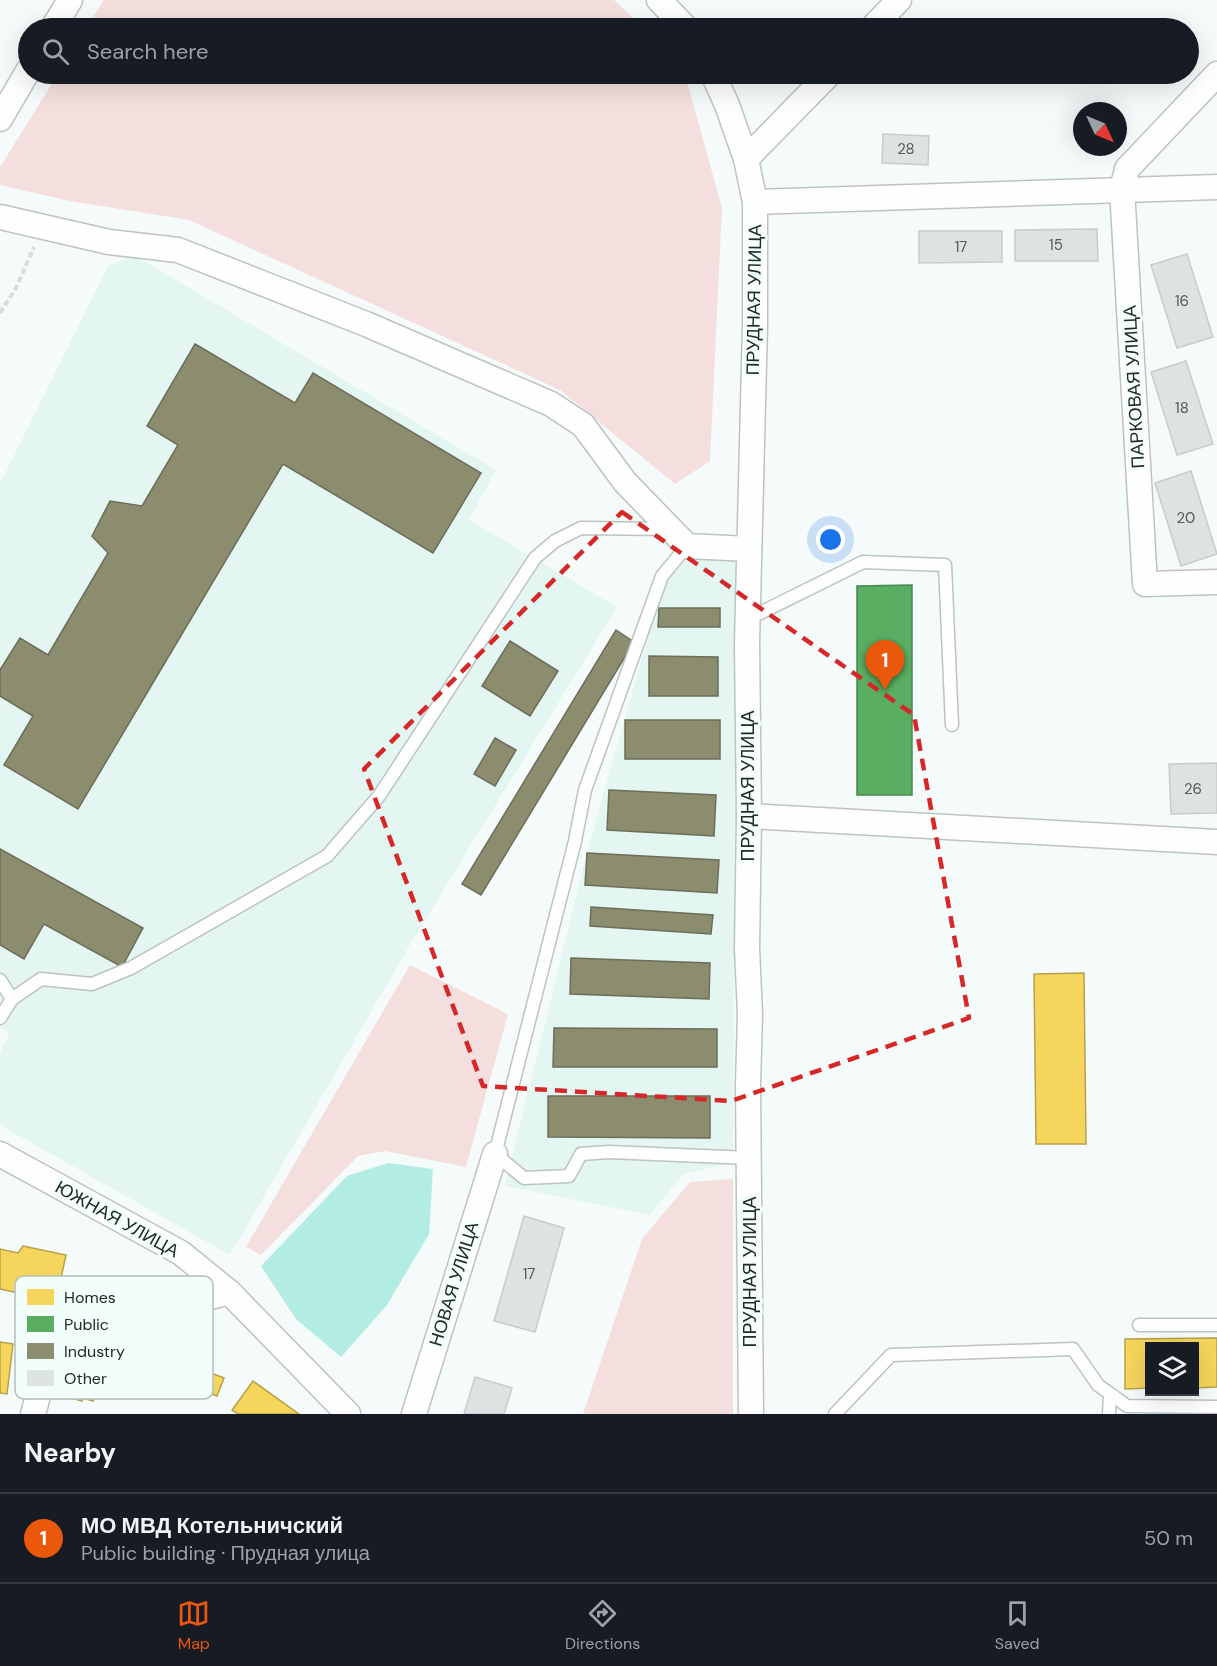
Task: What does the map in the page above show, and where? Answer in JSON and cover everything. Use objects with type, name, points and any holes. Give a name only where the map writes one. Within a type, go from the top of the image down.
[{"type":"street","points":[[59,18],[70,0]]},
{"type":"street","points":[[659,0],[676,18]]},
{"type":"street","points":[[882,18],[899,0]]},
{"type":"street","name":"ПАРКОВАЯ УЛИЦА","points":[[1217,74],[1127,169],[1122,189],[1145,585],[1217,582]]},
{"type":"street","points":[[0,119],[20,84]]},
{"type":"street","name":"ПРУДНАЯ УЛИЦА","points":[[718,84],[746,159],[755,202],[755,324],[748,619],[747,948],[750,1015],[752,1414]]},
{"type":"street","points":[[746,159],[818,84]]},
{"type":"street","points":[[755,202],[1217,187]]},
{"type":"street","points":[[0,216],[109,242],[178,250],[366,324],[551,404],[582,425],[625,482],[679,537],[749,549]]},
{"type":"street","points":[[749,816],[1217,842]]},
{"type":"street","name":"ЮЖНАЯ УЛИЦА","points":[[0,1154],[181,1253],[209,1276]]},
{"type":"street","name":"НОВАЯ УЛИЦА","points":[[414,1414],[495,1155]]},
{"type":"street","name":"ЮЖНАЯ УЛИЦА","points":[[213,1279],[229,1292],[348,1414]]},
{"type":"street","points":[[213,1296],[229,1292]]},
{"type":"street","points":[[33,1414],[37,1399]]},
{"type":"lane","points":[[0,1018],[12,999],[41,979],[93,984],[131,968],[327,856],[378,796],[534,558],[555,541],[581,528],[679,537],[662,576],[585,790],[572,853],[495,1155],[524,1178],[568,1176],[580,1154],[609,1152],[749,1158]]},
{"type":"lane","points":[[748,619],[863,562],[945,565],[952,725]]},
{"type":"lane","points":[[0,980],[12,999]]},
{"type":"lane","points":[[1139,1325],[1217,1325]]},
{"type":"lane","points":[[836,1414],[891,1355],[1073,1349],[1098,1385],[1127,1406],[1217,1407]]},
{"type":"lane","points":[[1109,1414],[1110,1394]]},
{"type":"path","points":[[0,313],[16,288],[43,227]]},
{"type":"highlighted area","points":[[622,512],[914,715],[969,1018],[731,1101],[483,1086],[364,769]]},
{"type":"shaded area","points":[[104,0],[614,0],[633,18],[92,18]]},
{"type":"shaded area","points":[[52,84],[688,84],[722,208],[710,461],[675,484],[560,390],[189,220],[70,201],[0,185],[0,167]]},
{"type":"shaded area","points":[[134,255],[496,470],[469,520],[617,607],[408,948],[230,1255],[0,1125],[0,1053],[10,1032],[0,1027],[0,484],[108,266]]},
{"type":"shaded area","points":[[687,558],[736,562],[733,1162],[683,1174],[650,1215],[505,1186],[587,852],[663,584]]},
{"type":"shaded area","points":[[410,965],[508,1014],[466,1167],[385,1151],[358,1156],[261,1255],[246,1247]]},
{"type":"shaded area","points":[[388,1163],[433,1169],[429,1234],[387,1305],[341,1357],[296,1319],[261,1266],[347,1176]]},
{"type":"shaded area","points":[[733,1179],[733,1414],[583,1414],[642,1239],[690,1182]]},
{"type":"building: Homes","points":[[1084,973],[1086,1144],[1036,1144],[1034,974]]},
{"type":"building: Homes","points":[[23,1246],[66,1255],[61,1276],[15,1276],[15,1292],[0,1289],[0,1249],[18,1253]]},
{"type":"building: Homes","points":[[1217,1338],[1217,1387],[1199,1388],[1199,1342],[1145,1342],[1145,1388],[1125,1389],[1125,1339]]},
{"type":"building: Homes","points":[[0,1342],[13,1344],[7,1394],[0,1393]]},
{"type":"building: Homes","points":[[213,1374],[224,1378],[217,1396],[213,1394]]},
{"type":"building: Homes","points":[[253,1381],[299,1414],[238,1414],[232,1410]]},
{"type":"building: Public","points":[[912,585],[912,795],[857,795],[857,586]]},
{"type":"building: Industry","points":[[195,344],[295,403],[313,373],[481,473],[433,553],[283,464],[78,809],[4,765],[33,716],[0,696],[0,670],[20,638],[48,655],[108,553],[92,536],[110,501],[142,506],[178,445],[147,426]]},
{"type":"building: Industry","points":[[659,608],[720,608],[720,627],[658,627]]},
{"type":"building: Industry","points":[[616,630],[634,642],[481,895],[462,884]]},
{"type":"building: Industry","points":[[510,641],[558,671],[530,716],[482,686]]},
{"type":"building: Industry","points":[[649,656],[718,657],[718,696],[649,696]]},
{"type":"building: Industry","points":[[625,720],[720,720],[720,759],[625,759]]},
{"type":"building: Industry","points":[[495,738],[516,750],[495,786],[474,774]]},
{"type":"building: Industry","points":[[609,790],[716,795],[714,836],[607,830]]},
{"type":"building: Industry","points":[[0,849],[143,928],[122,967],[44,924],[24,959],[0,945]]},
{"type":"building: Industry","points":[[587,853],[719,860],[717,893],[585,885]]},
{"type":"building: Industry","points":[[591,907],[713,915],[711,934],[590,926]]},
{"type":"building: Industry","points":[[571,958],[710,963],[709,999],[570,994]]},
{"type":"building: Industry","points":[[554,1028],[717,1029],[717,1067],[553,1067]]},
{"type":"building: Industry","points":[[548,1096],[710,1096],[710,1138],[548,1137]]},
{"type":"building: Other","points":[[883,134],[929,136],[928,165],[882,163]]},
{"type":"building: Other","points":[[1097,229],[1098,261],[1015,261],[1015,230]]},
{"type":"building: Other","points":[[919,231],[1002,231],[1002,262],[919,263]]},
{"type":"building: Other","points":[[1187,254],[1213,337],[1177,348],[1151,265]]},
{"type":"building: Other","points":[[1186,361],[1213,444],[1177,455],[1151,372]]},
{"type":"building: Other","points":[[1191,471],[1217,554],[1181,566],[1155,483]]},
{"type":"building: Other","points":[[1217,763],[1217,813],[1171,814],[1169,764]]},
{"type":"building: Other","points":[[524,1216],[564,1228],[535,1332],[494,1321]]},
{"type":"building: Other","points":[[475,1377],[512,1388],[504,1414],[464,1414]]},
{"type":"place","name":"МО МВД Котельничский","points":[[885,690]]}]
